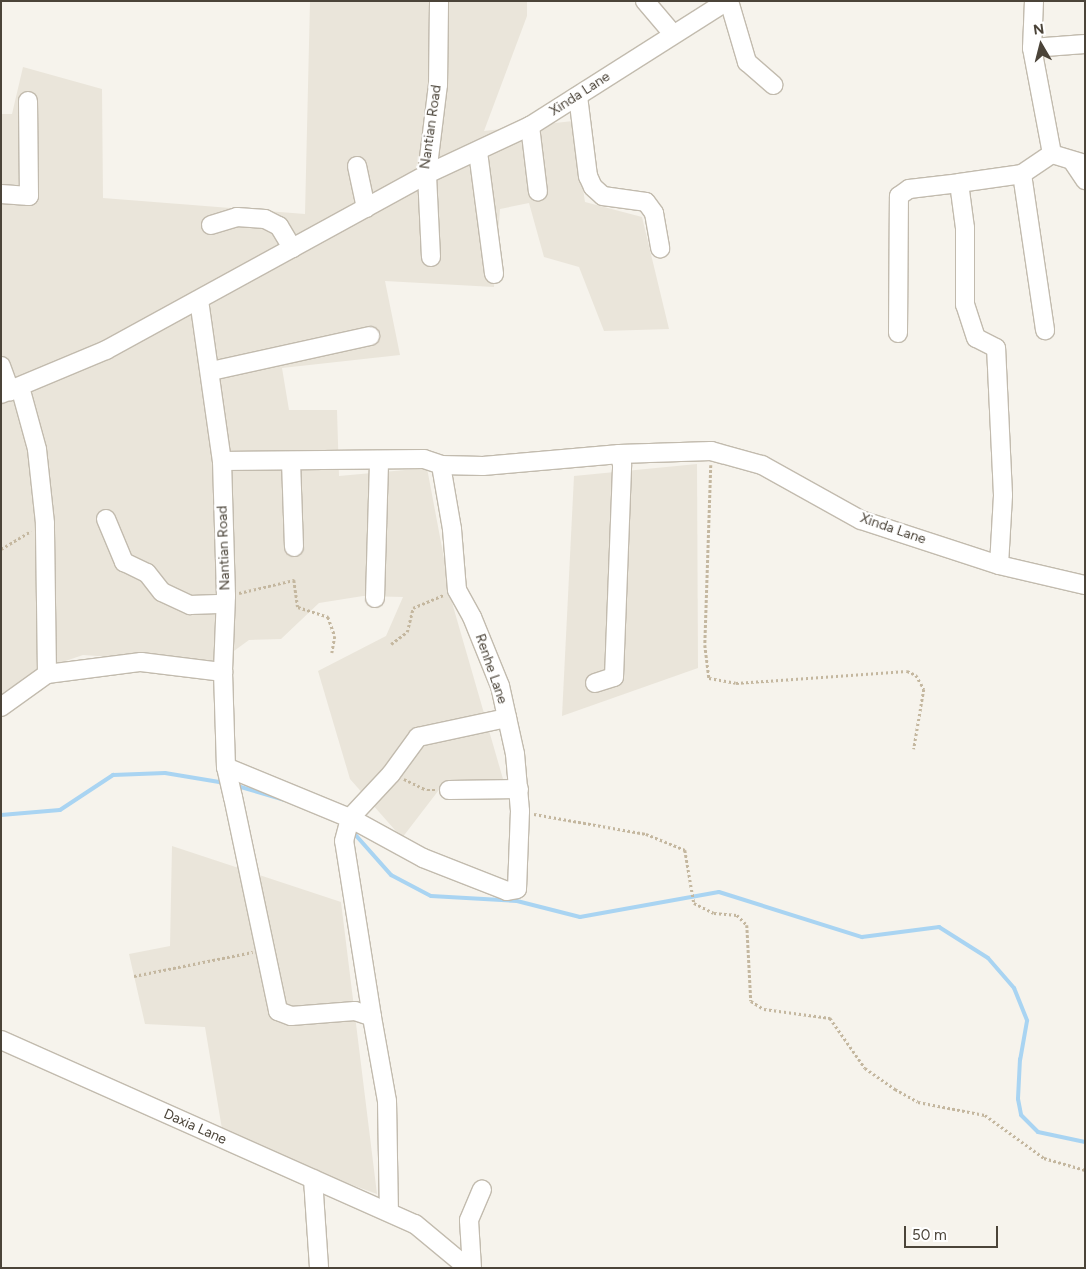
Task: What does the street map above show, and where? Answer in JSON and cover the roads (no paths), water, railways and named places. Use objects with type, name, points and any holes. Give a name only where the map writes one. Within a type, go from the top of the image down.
[{"type":"street","name":"Nantian Road","points":[[10,391],[106,350],[427,174],[438,85],[440,1]]},
{"type":"street","points":[[645,1],[673,34]]},
{"type":"street","name":"Xinda Lane","points":[[427,174],[478,152],[530,126],[728,1]]},
{"type":"street","points":[[728,1],[747,62],[773,85]]},
{"type":"street","points":[[1034,1],[1032,48],[1052,154]]},
{"type":"street","points":[[1032,48],[1085,44]]},
{"type":"street","points":[[578,96],[588,176],[593,187],[603,196],[646,202],[654,213],[660,248]]},
{"type":"street","points":[[1,194],[28,196],[28,101]]},
{"type":"street","points":[[530,126],[538,192]]},
{"type":"street","points":[[478,152],[494,274]]},
{"type":"street","points":[[1052,154],[1079,163],[1085,180]]},
{"type":"street","points":[[898,333],[899,196],[909,189],[1022,174],[1052,154]]},
{"type":"street","points":[[357,166],[366,208]]},
{"type":"street","points":[[427,174],[431,257]]},
{"type":"street","points":[[1022,174],[1045,330]]},
{"type":"street","points":[[959,183],[965,228],[965,305],[976,338],[996,348],[1003,495],[999,565]]},
{"type":"street","points":[[211,225],[237,217],[264,219],[279,226],[292,248]]},
{"type":"street","name":"Nantian Road","points":[[200,300],[222,461],[225,600],[223,672],[230,781]]},
{"type":"street","points":[[211,371],[370,336]]},
{"type":"street","points":[[1,366],[10,391],[37,449],[45,523],[47,674]]},
{"type":"street","name":"Xinda Lane","points":[[619,454],[711,451],[762,464],[861,520],[999,565],[1085,585]]},
{"type":"street","points":[[222,461],[291,462],[424,459],[441,465],[483,466],[619,454],[622,464],[614,677],[595,683]]},
{"type":"street","points":[[375,598],[379,460]]},
{"type":"street","points":[[291,462],[294,547]]},
{"type":"street","name":"Renhe Lane","points":[[349,820],[391,774],[418,737],[507,718],[500,686],[472,617],[457,590],[452,529],[441,465]]},
{"type":"street","points":[[106,519],[124,562],[147,573],[162,592],[190,604],[225,600]]},
{"type":"street","points":[[1,707],[47,674],[141,662],[223,672]]},
{"type":"street","points":[[230,781],[349,820],[423,858],[507,891],[517,889],[519,788],[507,718]]},
{"type":"street","points":[[230,781],[278,1011],[291,1016],[355,1011],[372,1018]]},
{"type":"street","points":[[449,790],[519,788]]},
{"type":"street","points":[[349,820],[344,841],[387,1101],[389,1212]]},
{"type":"street","name":"Daxia Lane","points":[[1,1040],[415,1224],[470,1268]]},
{"type":"street","points":[[313,1179],[319,1268]]},
{"type":"street","points":[[470,1268],[470,1220],[482,1190]]},
{"type":"waterway","points":[[1,815],[60,810],[113,775],[165,773],[225,783]]},
{"type":"waterway","points":[[234,785],[285,800]]},
{"type":"waterway","points":[[352,831],[391,875],[431,896],[517,901],[580,917],[719,892],[862,937],[939,927],[988,958],[1014,988],[1027,1021],[1020,1059],[1018,1099],[1021,1115],[1038,1132],[1085,1142]]}]
